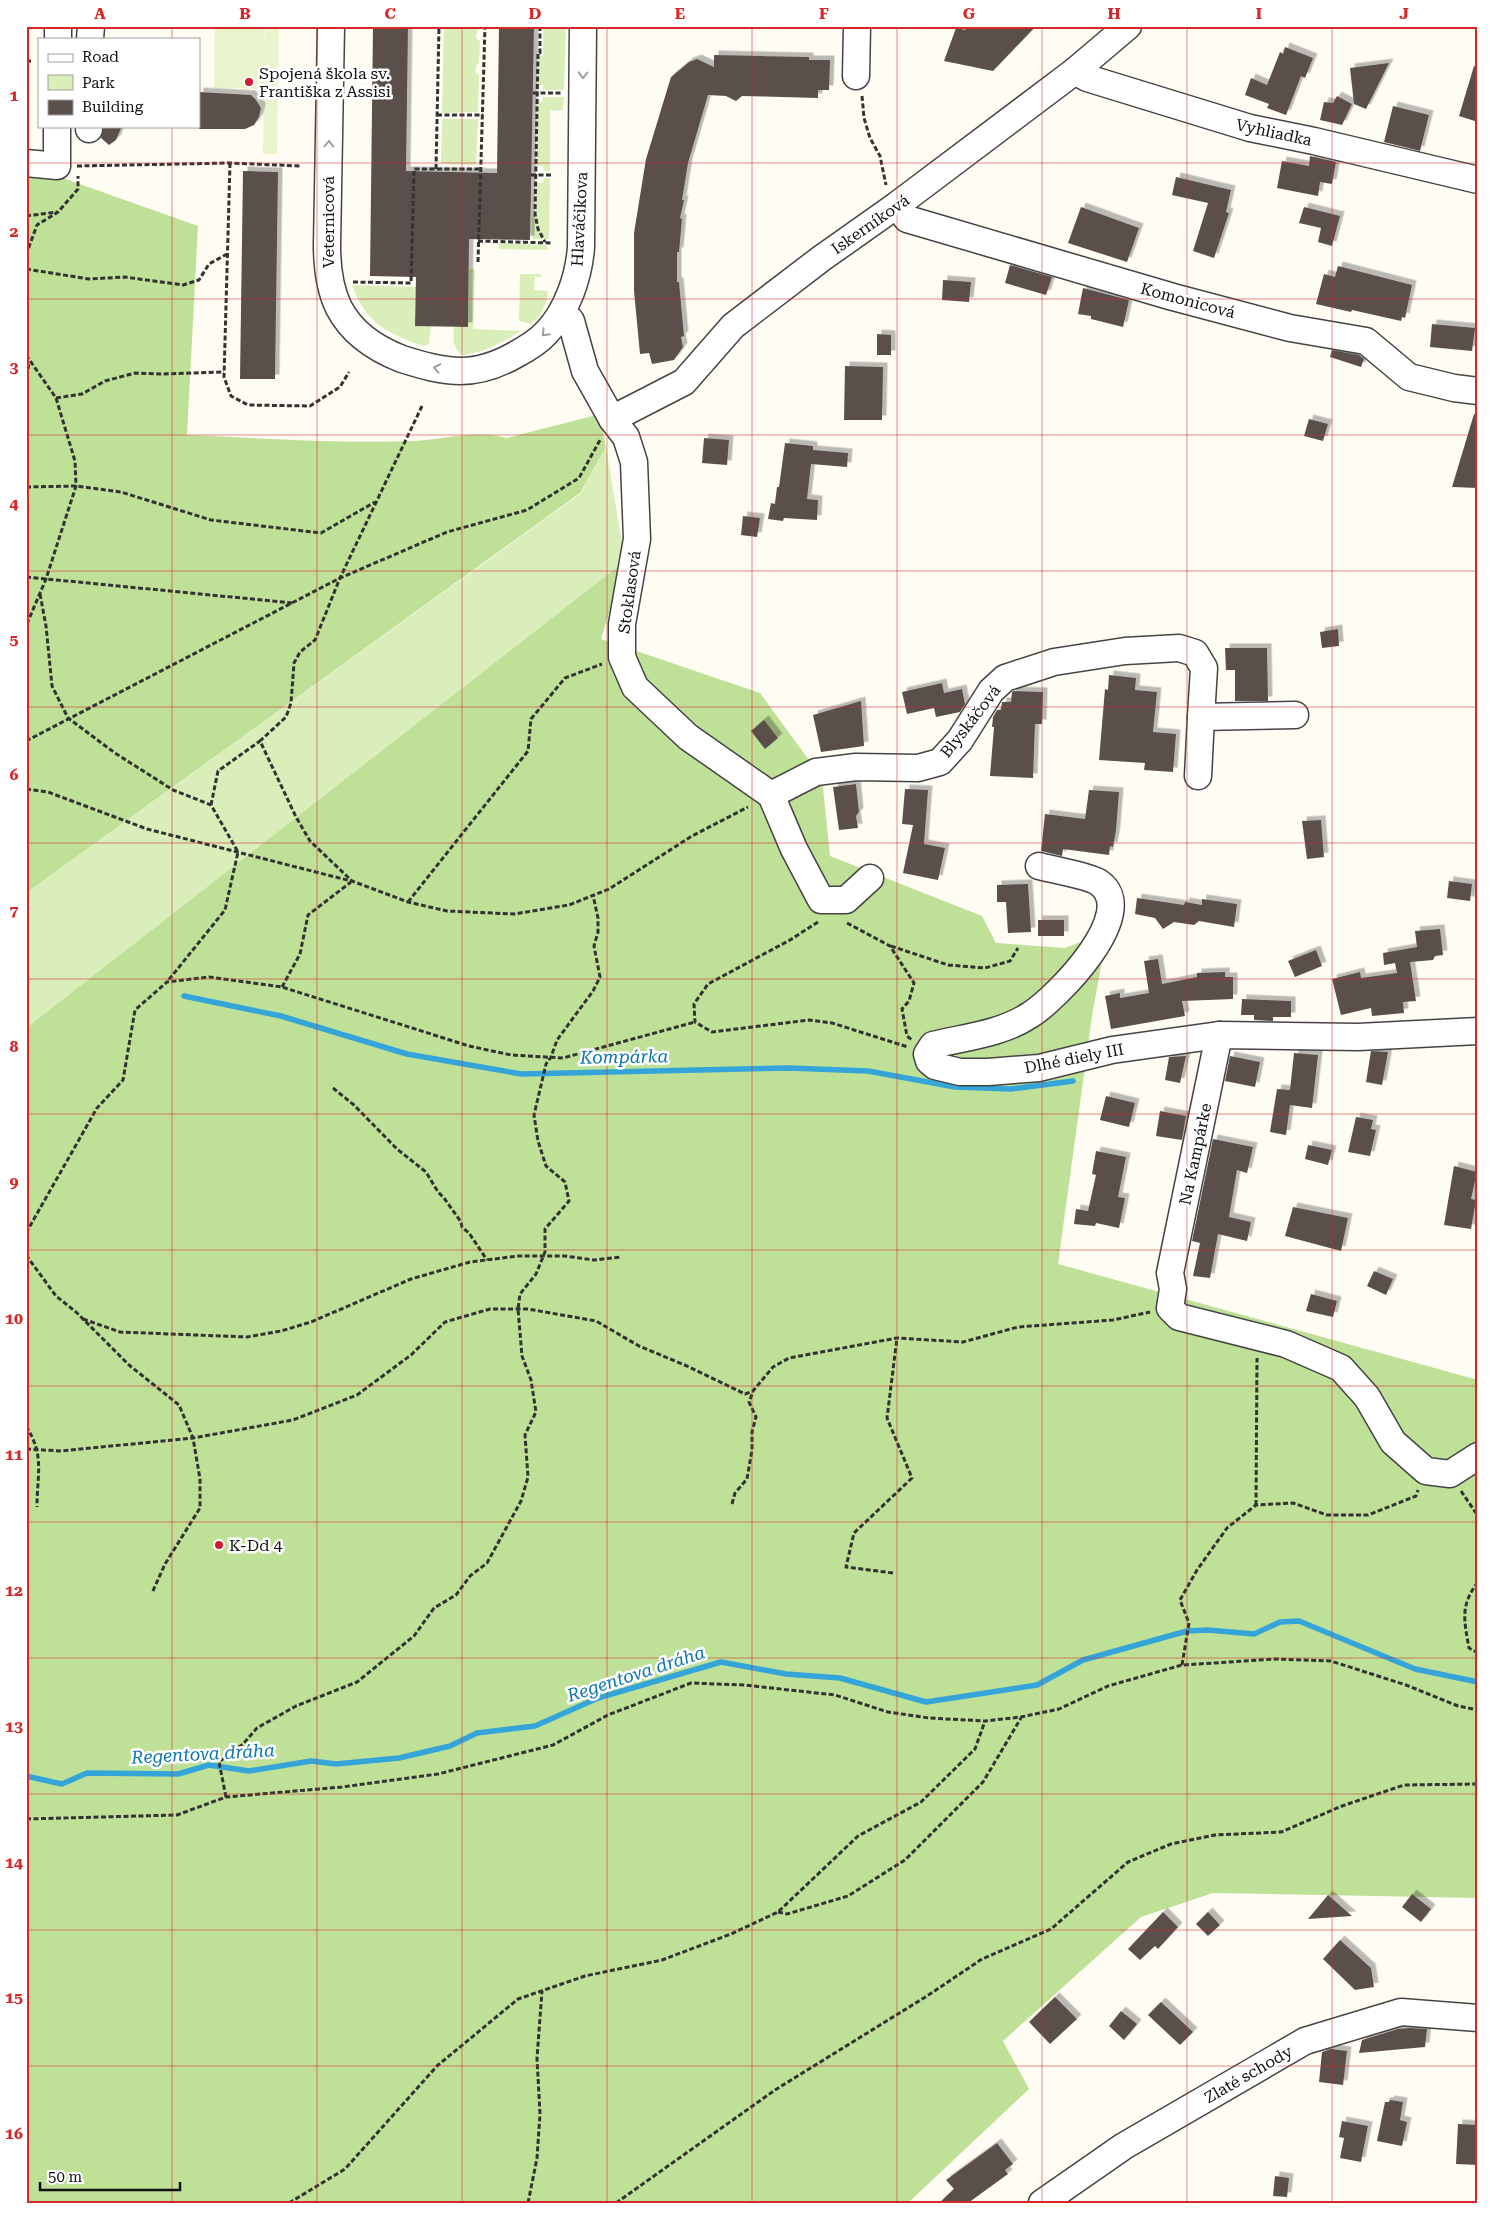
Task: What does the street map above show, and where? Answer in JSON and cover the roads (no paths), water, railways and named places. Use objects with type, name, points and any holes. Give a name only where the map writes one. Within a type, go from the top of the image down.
[{"type":"street","name":"Veternicová","points":[[331,26],[327,264],[339,308],[346,319],[365,340],[394,356],[448,371],[485,368]]},
{"type":"street","name":"Hlaváčikova","points":[[485,368],[505,360],[546,334],[562,312],[575,278],[580,255],[583,26]]},
{"type":"street","points":[[856,26],[856,76]]},
{"type":"street","name":"Iskerníková","points":[[612,419],[684,382],[733,326],[1075,71],[1128,26]]},
{"type":"street","name":"Vyhliadka","points":[[1075,71],[1087,78],[1250,128],[1314,140],[1478,180]]},
{"type":"street","points":[[26,163],[56,166],[57,128]]},
{"type":"street","name":"Komonicová","points":[[897,205],[906,219],[1068,267],[1290,328],[1366,341],[1408,378],[1478,391]]},
{"type":"street","name":"Stoklasová","points":[[562,312],[571,321],[585,371],[612,419],[626,437],[634,462],[637,539],[622,624],[622,657],[636,687],[688,737],[771,795]]},
{"type":"street","name":"Blyskáčová","points":[[771,795],[816,772],[856,767],[918,768],[940,762],[960,740],[990,691],[1005,678],[1054,662],[1125,651],[1178,648],[1195,653],[1204,668],[1198,776]]},
{"type":"street","points":[[1201,717],[1295,715]]},
{"type":"street","points":[[771,795],[794,849],[821,900],[846,900],[870,878]]},
{"type":"street","name":"Dlhé diely III","points":[[1039,866],[1098,882],[1108,894],[1111,912],[1094,952],[1063,989],[1030,1015],[1005,1028],[973,1038],[933,1045],[927,1054],[929,1061],[935,1066],[960,1072],[1039,1068],[1112,1050],[1219,1036],[1358,1037],[1478,1030]]},
{"type":"street","name":"Na Kampárke","points":[[1219,1036],[1170,1273],[1173,1289],[1170,1308],[1179,1317],[1286,1344],[1341,1368],[1366,1398],[1394,1442],[1438,1473],[1478,1456]]},
{"type":"street","name":"Zlaté schody","points":[[1042,2203],[1124,2146],[1305,2041],[1401,2012],[1478,2018]]},
{"type":"waterway","name":"Kompárka","points":[[184,996],[281,1016],[407,1054],[521,1074],[789,1068],[868,1071],[955,1087],[1011,1089],[1073,1081]]},
{"type":"waterway","name":"Regentova dráha","points":[[26,1776],[62,1784],[87,1773],[178,1774],[209,1765],[249,1771],[311,1761],[336,1764],[399,1758],[450,1746],[477,1733],[535,1726],[598,1698],[721,1662],[786,1674],[840,1678],[926,1702],[1037,1685],[1083,1660],[1187,1631],[1208,1630],[1254,1634],[1280,1622],[1299,1621],[1415,1669],[1478,1682]]},
{"type":"place","name":"Spojená škola sv. Františka z Assisi","points":[[249,82]]},
{"type":"place","name":"K-Dd 4","points":[[219,1545]]}]
